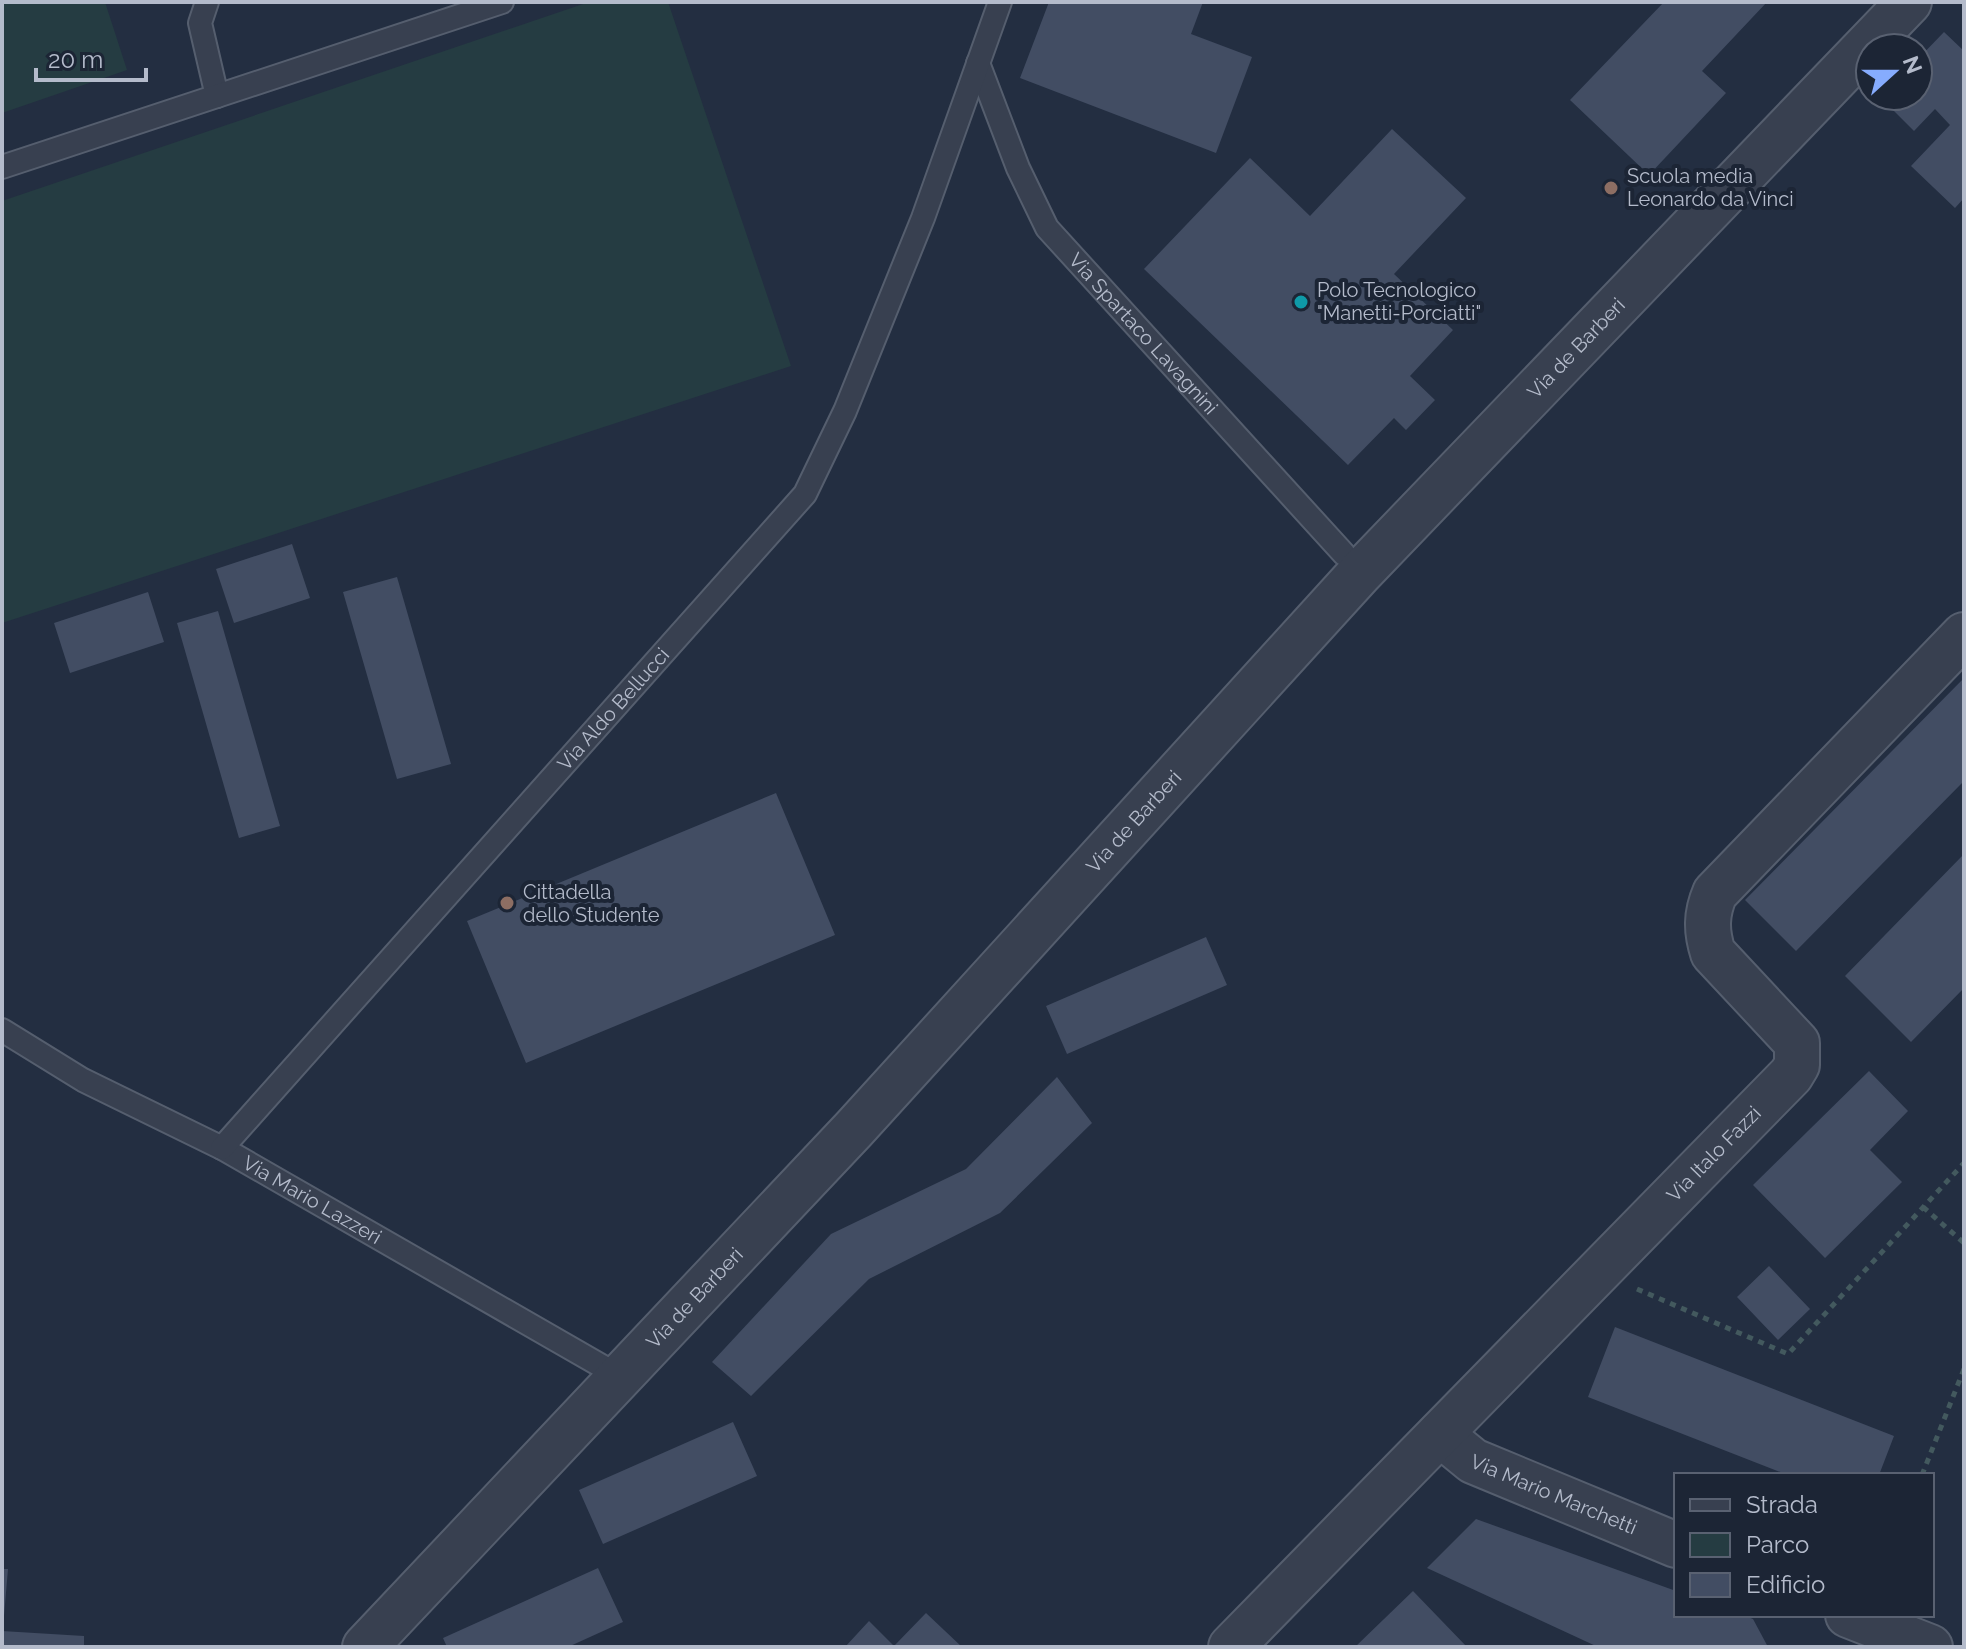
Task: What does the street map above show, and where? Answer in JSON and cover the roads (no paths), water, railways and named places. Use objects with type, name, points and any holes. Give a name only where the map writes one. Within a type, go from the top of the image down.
[{"type":"street","name":"Via de Barberi","points":[[365,1647],[854,1129],[1352,563],[1909,2]]},
{"type":"street","name":"Via Italo Fazzi","points":[[1231,1647],[1791,1075],[1799,1053],[1791,1033],[1722,967],[1713,953],[1707,922],[1715,893],[1964,635]]},
{"type":"street","name":"Via Mario Marchetti","points":[[1440,1434],[1473,1461],[1674,1544]]},
{"type":"street","points":[[1855,1628],[1930,1647]]},
{"type":"lane","points":[[207,2],[200,23],[217,96]]},
{"type":"lane","points":[[2,167],[502,2]]},
{"type":"lane","points":[[978,63],[1000,2]]},
{"type":"lane","name":"Via Aldo Bellucci","points":[[222,1148],[805,494],[845,411],[923,218],[978,63]]},
{"type":"lane","name":"Via Spartaco Lavagnini","points":[[978,63],[1018,168],[1047,228],[1352,563]]},
{"type":"lane","name":"Via Mario Lazzeri","points":[[2,1030],[83,1080],[222,1148],[619,1376]]},
{"type":"place","name":"Scuola media Leonardo da Vinci","points":[[1611,188]]},
{"type":"place","name":"Polo Tecnologico \"Manetti-Porciatti\"","points":[[1301,302]]},
{"type":"place","name":"Cittadella dello Studente","points":[[507,903]]}]
